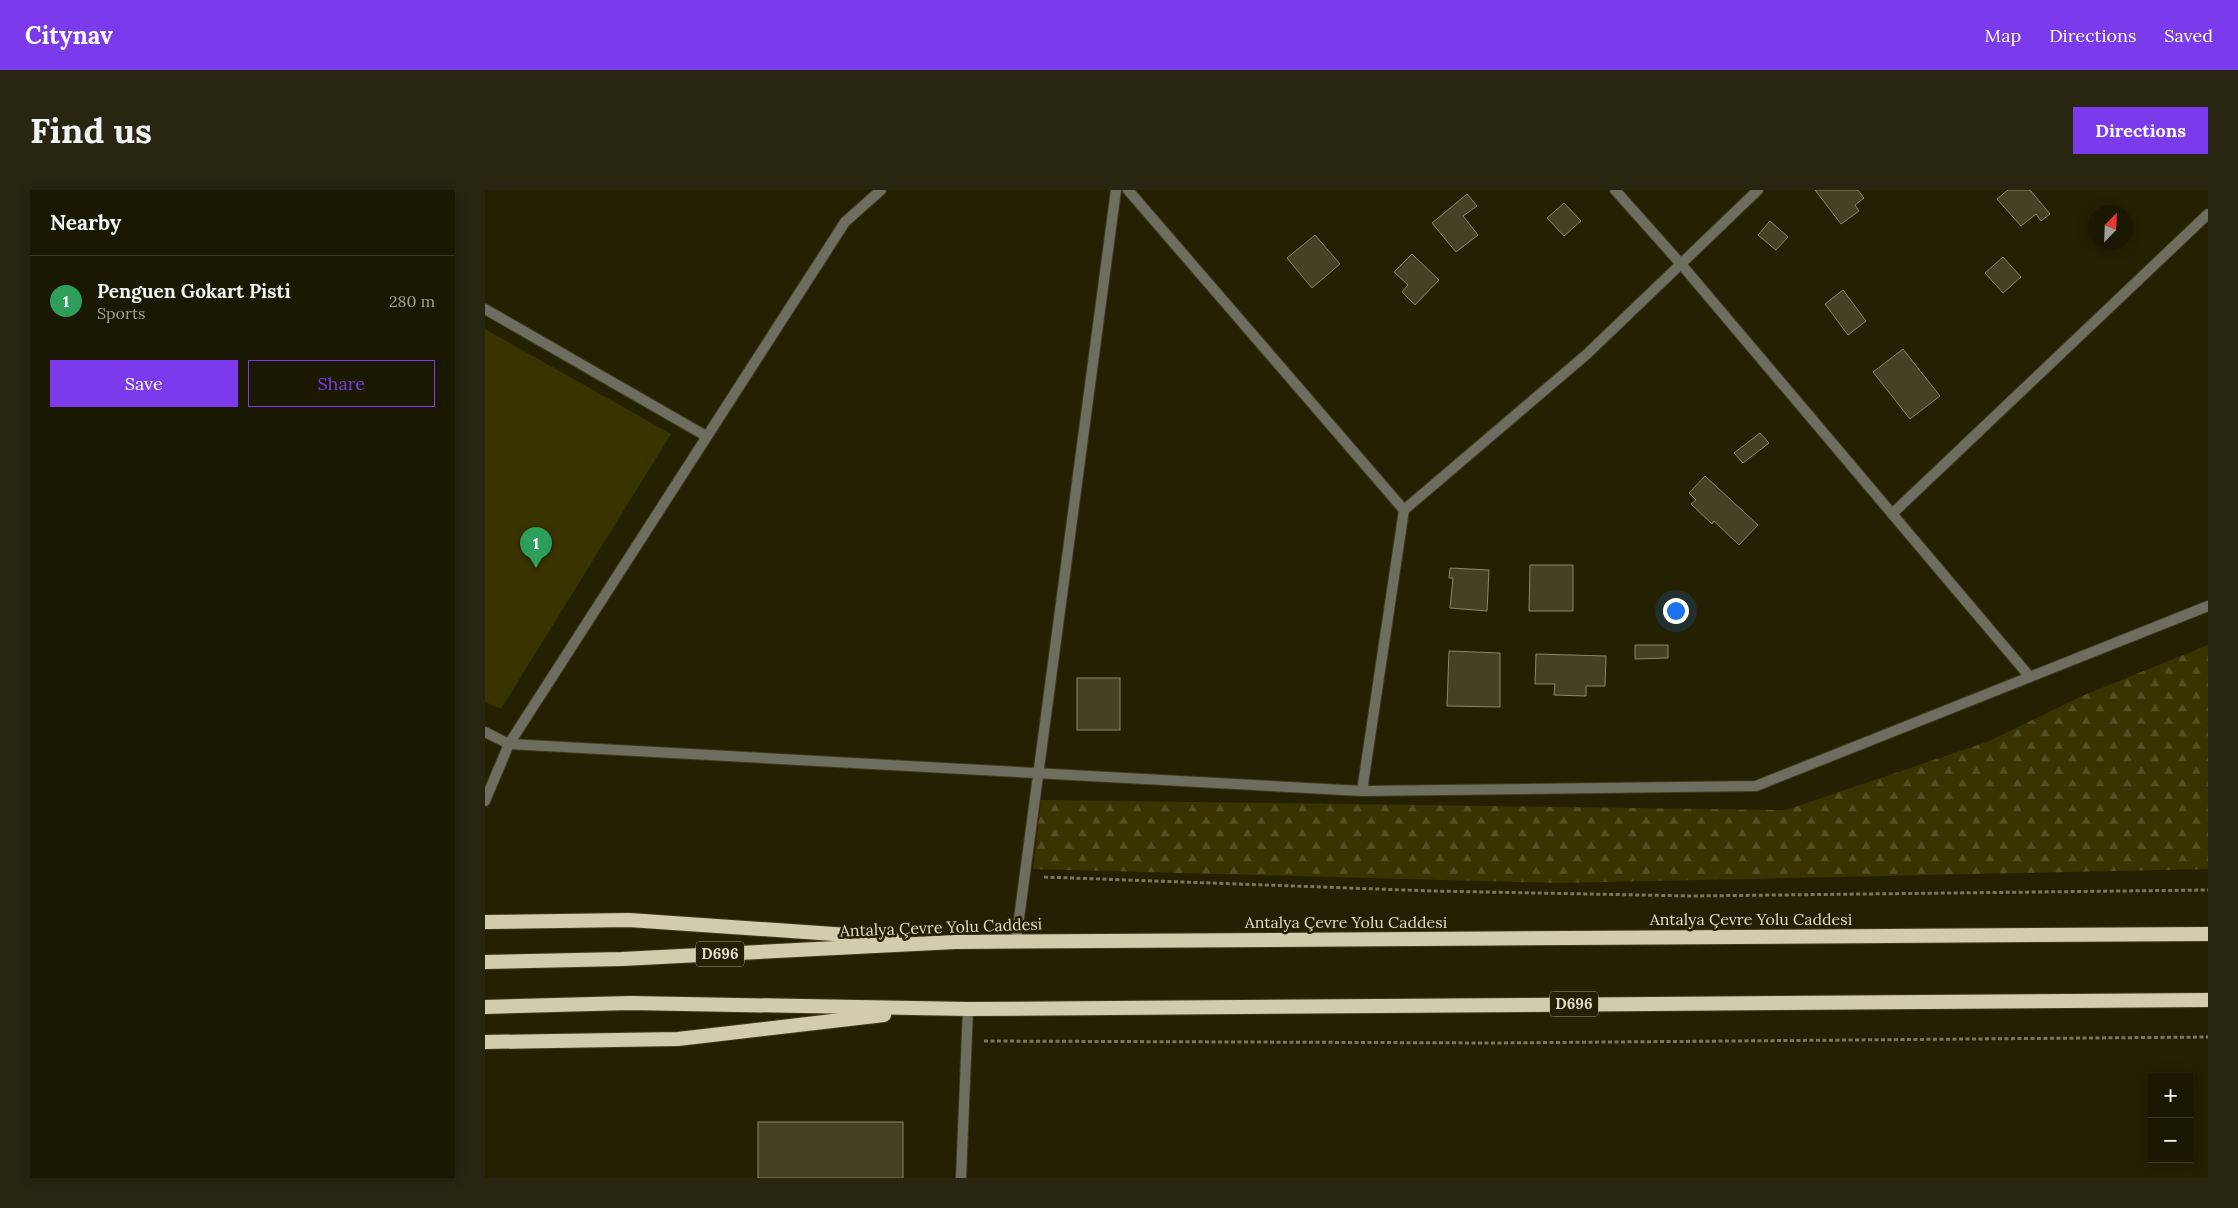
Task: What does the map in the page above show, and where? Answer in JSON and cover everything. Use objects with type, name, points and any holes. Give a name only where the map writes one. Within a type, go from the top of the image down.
[{"type":"highway","points":[[485,922],[629,920],[955,942]]},
{"type":"highway","name":"Antalya Çevre Yolu Caddesi","points":[[485,962],[622,959],[955,942],[2208,934]]},
{"type":"highway","name":"D696","points":[[485,1007],[630,1003],[968,1009],[2208,1000]]},
{"type":"highway","points":[[485,1042],[678,1039],[940,1008]]},
{"type":"street","points":[[485,801],[509,744],[706,436],[845,222],[881,190]]},
{"type":"street","points":[[1016,942],[1116,190]]},
{"type":"street","points":[[1128,190],[1404,510]]},
{"type":"street","points":[[1615,190],[1681,264],[2030,677]]},
{"type":"street","points":[[1362,791],[1404,510],[1587,354],[1758,190]]},
{"type":"street","points":[[1892,514],[2208,214]]},
{"type":"street","points":[[485,309],[706,436]]},
{"type":"street","points":[[485,732],[509,744],[1362,791],[1756,786],[2208,606]]},
{"type":"street","points":[[961,1178],[968,1009]]},
{"type":"path","points":[[1024,876],[1432,891],[1692,896],[2208,890]]},
{"type":"path","points":[[966,1041],[1503,1043],[2208,1037]]},
{"type":"green space","points":[[485,329],[671,434],[501,709],[485,702]]},
{"type":"green space","points":[[2208,645],[2208,869],[1557,883],[1033,869],[1041,800],[1786,810],[1987,742],[2082,696]]},
{"type":"building","points":[[1815,190],[1858,190],[1864,198],[1855,205],[1859,211],[1841,224]]},
{"type":"building","points":[[2008,190],[2030,190],[2050,214],[2041,221],[2036,214],[2021,226],[1997,199]]},
{"type":"building","points":[[1467,194],[1477,206],[1463,216],[1478,235],[1456,252],[1432,223]]},
{"type":"building","points":[[1564,203],[1581,221],[1564,236],[1547,218]]},
{"type":"building","points":[[1770,221],[1788,237],[1776,250],[1758,235]]},
{"type":"building","points":[[1315,235],[1340,264],[1312,288],[1287,258]]},
{"type":"building","points":[[1412,254],[1439,280],[1415,305],[1402,292],[1408,285],[1394,272]]},
{"type":"building","points":[[2003,257],[2021,277],[2003,293],[1985,273]]},
{"type":"building","points":[[1843,290],[1866,321],[1848,335],[1825,304]]},
{"type":"building","points":[[1903,349],[1940,396],[1910,419],[1873,372]]},
{"type":"building","points":[[1760,433],[1769,443],[1743,463],[1734,453]]},
{"type":"building","points":[[1705,476],[1758,525],[1739,545],[1714,521],[1712,524],[1691,504],[1696,500],[1689,493]]},
{"type":"building","points":[[1530,565],[1573,565],[1573,611],[1529,611]]},
{"type":"building","points":[[1450,568],[1489,570],[1487,611],[1450,608],[1453,578],[1449,578]]},
{"type":"building","points":[[1635,645],[1668,645],[1668,658],[1635,659]]},
{"type":"building","points":[[1449,651],[1500,653],[1500,707],[1447,706]]},
{"type":"building","points":[[1536,654],[1606,656],[1605,686],[1586,686],[1586,696],[1554,695],[1555,684],[1535,684]]},
{"type":"building","points":[[1077,678],[1120,678],[1120,730],[1077,730]]},
{"type":"building","points":[[758,1122],[903,1122],[903,1178],[758,1178]]},
{"type":"place","name":"Penguen Gokart Pisti","points":[[536,568]]}]
